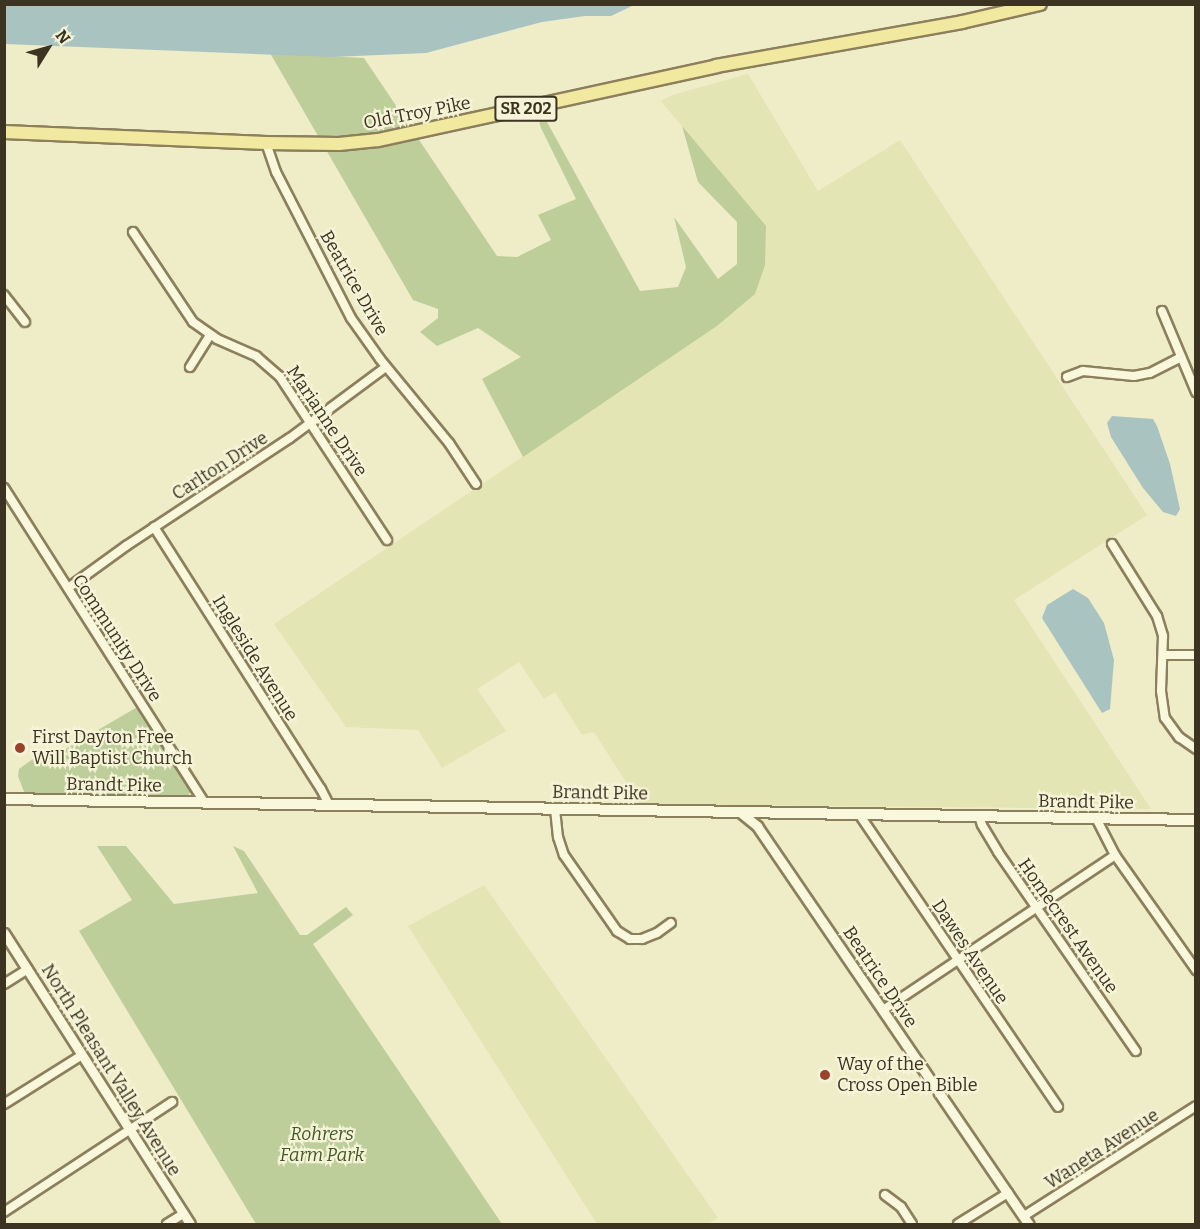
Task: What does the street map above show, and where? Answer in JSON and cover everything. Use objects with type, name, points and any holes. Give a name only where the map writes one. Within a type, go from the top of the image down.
[{"type":"main road","name":"Old Troy Pike","points":[[4,132],[266,144],[339,144],[378,140],[716,66],[962,22],[1040,4]]},
{"type":"main road","name":"Brandt Pike","points":[[4,799],[1196,820]]},
{"type":"street","name":"Beatrice Drive","points":[[266,144],[276,172],[337,293],[364,338],[439,429],[476,484]]},
{"type":"street","name":"Marianne Drive","points":[[133,231],[184,311],[210,335],[265,362],[280,377],[312,422],[387,540]]},
{"type":"street","points":[[4,295],[25,322]]},
{"type":"street","points":[[1162,311],[1196,392]]},
{"type":"street","points":[[190,367],[210,335]]},
{"type":"street","points":[[1067,377],[1083,371],[1134,376],[1150,373],[1182,357]]},
{"type":"street","name":"Carlton Drive","points":[[68,588],[154,527],[312,422],[386,367]]},
{"type":"street","name":"Community Drive","points":[[4,488],[205,803]]},
{"type":"street","name":"Ingleside Avenue","points":[[154,527],[321,789],[329,806]]},
{"type":"street","points":[[1112,544],[1157,616],[1163,636],[1161,692],[1165,718],[1179,737],[1196,749]]},
{"type":"street","points":[[1163,655],[1196,655]]},
{"type":"street","points":[[555,809],[558,837],[564,855],[617,931],[630,939],[642,939],[657,933],[671,923]]},
{"type":"street","name":"Beatrice Drive","points":[[740,812],[757,826],[1027,1220]]},
{"type":"street","name":"Dawes Avenue","points":[[859,814],[1058,1107]]},
{"type":"street","name":"Homecrest Avenue","points":[[979,816],[986,833],[1136,1051]]},
{"type":"street","points":[[1096,818],[1115,855],[1196,970]]},
{"type":"street","points":[[883,1010],[1115,855]]},
{"type":"street","name":"North Pleasant Valley Avenue","points":[[4,933],[190,1224]]},
{"type":"street","points":[[4,984],[28,969]]},
{"type":"street","points":[[4,1104],[82,1055]]},
{"type":"street","points":[[4,1212],[172,1102]]},
{"type":"street","name":"Waneta Avenue","points":[[1027,1220],[1196,1106]]},
{"type":"street","points":[[958,1224],[1008,1193]]},
{"type":"street","points":[[885,1195],[901,1206],[912,1224]]},
{"type":"street","points":[[167,1224],[183,1214]]},
{"type":"green space","points":[[270,53],[364,58],[497,256],[517,257],[551,240],[538,215],[576,199],[541,128],[537,114],[547,122],[640,291],[678,287],[686,267],[674,217],[718,279],[737,264],[737,222],[698,182],[682,126],[766,226],[765,265],[755,294],[717,326],[523,457],[482,379],[521,357],[478,328],[437,346],[420,332],[438,318],[438,309],[413,300]]},
{"type":"green space","points":[[748,74],[818,191],[900,140],[1147,515],[1014,600],[1151,809],[640,804],[594,732],[582,735],[555,692],[544,699],[519,662],[477,689],[506,731],[442,768],[418,730],[346,727],[274,624],[717,326],[755,294],[765,226],[661,101],[672,95]]},
{"type":"green space","points":[[139,706],[187,780],[191,791],[185,800],[26,797],[18,776],[19,769],[37,756],[57,754]]},
{"type":"green space","name":"Rohrers Farm Park","points":[[97,846],[126,846],[174,904],[258,893],[233,846],[244,851],[300,935],[307,935],[346,907],[353,915],[313,944],[502,1224],[256,1224],[79,931],[132,900]]},
{"type":"green space","points":[[484,885],[718,1218],[707,1224],[597,1224],[408,926]]},
{"type":"water","points":[[4,5],[634,5],[611,16],[585,16],[542,22],[426,53],[332,57],[5,44]]},
{"type":"water","points":[[1112,416],[1153,419],[1170,464],[1180,509],[1176,516],[1163,512],[1143,488],[1111,437],[1107,423]]},
{"type":"water","points":[[1073,589],[1088,598],[1104,623],[1114,660],[1110,709],[1102,713],[1042,618],[1047,605]]},
{"type":"place","name":"First Dayton Free Will Baptist Church","points":[[20,748]]},
{"type":"place","name":"Way of the Cross Open Bible","points":[[825,1075]]}]
